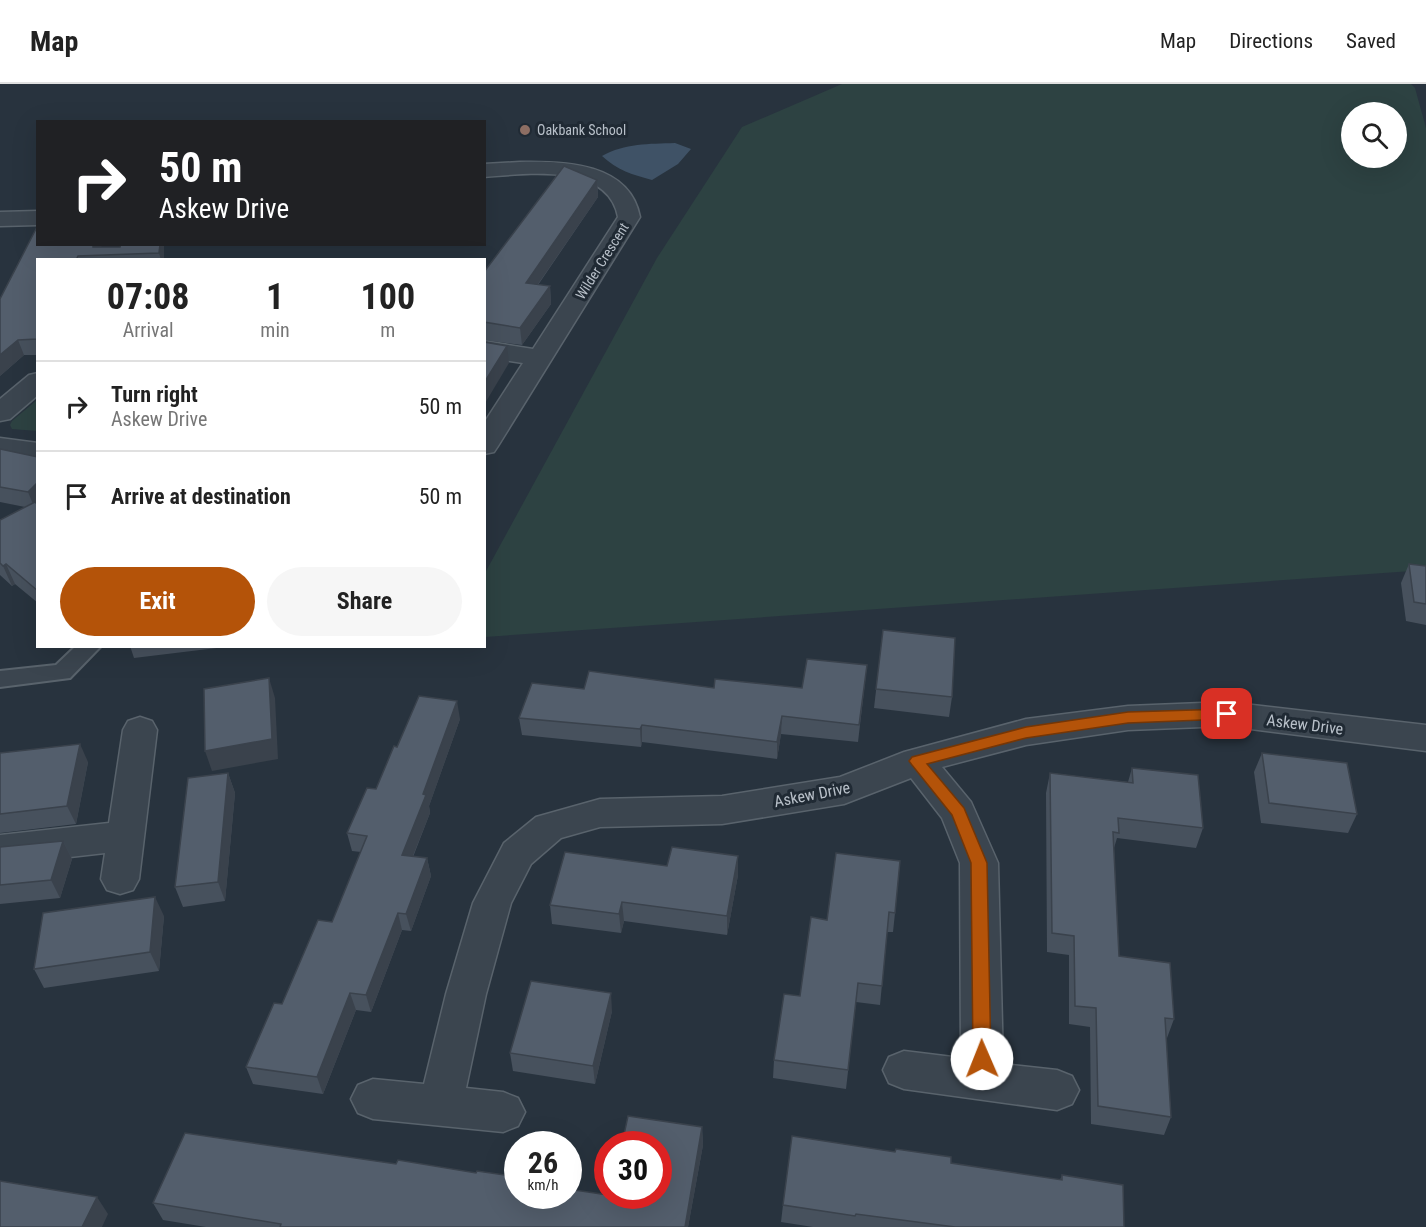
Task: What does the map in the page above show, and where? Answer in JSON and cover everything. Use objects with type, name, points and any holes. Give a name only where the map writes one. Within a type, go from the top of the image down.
[{"type":"street","name":"Wilder Crescent","points":[[486,171],[539,168],[568,170],[591,175],[611,185],[626,201],[629,217],[486,443]]},
{"type":"street","points":[[0,219],[36,218]]},
{"type":"street","points":[[486,350],[541,358]]},
{"type":"street","points":[[0,413],[36,383]]},
{"type":"street","points":[[0,446],[36,452]]},
{"type":"street","name":"Askew Drive","points":[[441,1106],[466,994],[492,903],[517,854],[543,817],[722,810],[844,790],[917,761],[1026,732],[1128,718],[1227,714],[1426,738]]},
{"type":"street","points":[[120,879],[140,730]]},
{"type":"street","points":[[917,761],[958,812],[979,863],[982,1081]]},
{"type":"street","points":[[0,850],[125,837]]},
{"type":"street","points":[[904,1070],[1057,1090]]},
{"type":"street","points":[[373,1099],[503,1112]]},
{"type":"lane","points":[[0,679],[62,672],[88,648]]},
{"type":"green space","points":[[842,84],[1411,84],[1415,88],[1426,128],[1426,570],[486,637],[486,571],[657,258],[742,127]]},
{"type":"green space","points":[[36,401],[36,431],[12,429],[10,425]]},
{"type":"water","points":[[675,143],[691,149],[678,164],[652,180],[613,165],[602,156],[628,146]]},
{"type":"building","points":[[564,166],[597,180],[526,283],[550,286],[520,328],[486,322],[486,269]]},
{"type":"building","points":[[36,229],[36,246],[160,246],[159,253],[36,258],[36,339],[18,340],[0,355],[0,299]]},
{"type":"building","points":[[486,342],[507,346],[486,380]]},
{"type":"building","points":[[0,449],[36,457],[36,484],[28,492],[0,487]]},
{"type":"building","points":[[36,503],[36,589],[6,564],[3,566],[0,563],[0,520]]},
{"type":"building","points":[[1409,564],[1426,566],[1426,604],[1414,602]]},
{"type":"building","points":[[883,630],[955,638],[952,697],[876,689]]},
{"type":"building","points":[[807,659],[867,665],[859,725],[782,716],[777,742],[642,725],[640,729],[519,718],[532,683],[584,689],[589,671],[714,688],[715,679],[802,688]]},
{"type":"building","points":[[269,678],[272,739],[205,751],[204,689]]},
{"type":"building","points":[[419,696],[457,701],[423,794],[426,795],[402,855],[427,858],[406,914],[398,913],[366,995],[350,993],[317,1077],[246,1067],[274,1003],[282,1004],[318,920],[332,922],[367,836],[347,833],[367,788],[376,789]]},
{"type":"building","points":[[80,744],[67,806],[0,814],[0,753]]},
{"type":"building","points":[[1262,753],[1347,763],[1357,814],[1269,803]]},
{"type":"building","points":[[1132,768],[1198,775],[1203,828],[1118,818],[1119,833],[1113,832],[1119,956],[1170,963],[1174,1019],[1165,1018],[1171,1117],[1098,1106],[1096,1008],[1075,1006],[1074,936],[1052,933],[1050,773],[1133,783]]},
{"type":"building","points":[[228,773],[218,882],[175,887],[188,778]]},
{"type":"building","points":[[63,841],[51,880],[0,885],[0,847]]},
{"type":"building","points":[[672,847],[738,856],[727,916],[622,902],[619,914],[550,905],[565,852],[667,866]]},
{"type":"building","points":[[836,853],[900,861],[895,913],[889,912],[882,986],[858,983],[848,1070],[774,1060],[784,994],[800,996],[811,917],[827,920]]},
{"type":"building","points":[[155,897],[150,952],[34,969],[43,913]]},
{"type":"building","points":[[531,981],[611,993],[593,1066],[510,1053]]},
{"type":"building","points":[[628,1116],[702,1127],[685,1227],[280,1227],[281,1224],[153,1203],[185,1133],[396,1164],[398,1160],[476,1173],[477,1171],[504,1175],[504,1209],[582,1209],[582,1191],[594,1193],[594,1209],[672,1209],[672,1131],[625,1131]]},
{"type":"building","points":[[792,1136],[895,1152],[896,1149],[951,1157],[951,1163],[1062,1180],[1062,1175],[1123,1185],[1124,1227],[955,1227],[783,1205]]},
{"type":"building","points":[[0,1181],[97,1197],[82,1227],[0,1227]]},
{"type":"place","name":"Oakbank School","points":[[525,130]]},
{"type":"route","points":[[982,1059],[979,863],[958,812],[917,761],[1026,732],[1128,718],[1227,714]]}]
